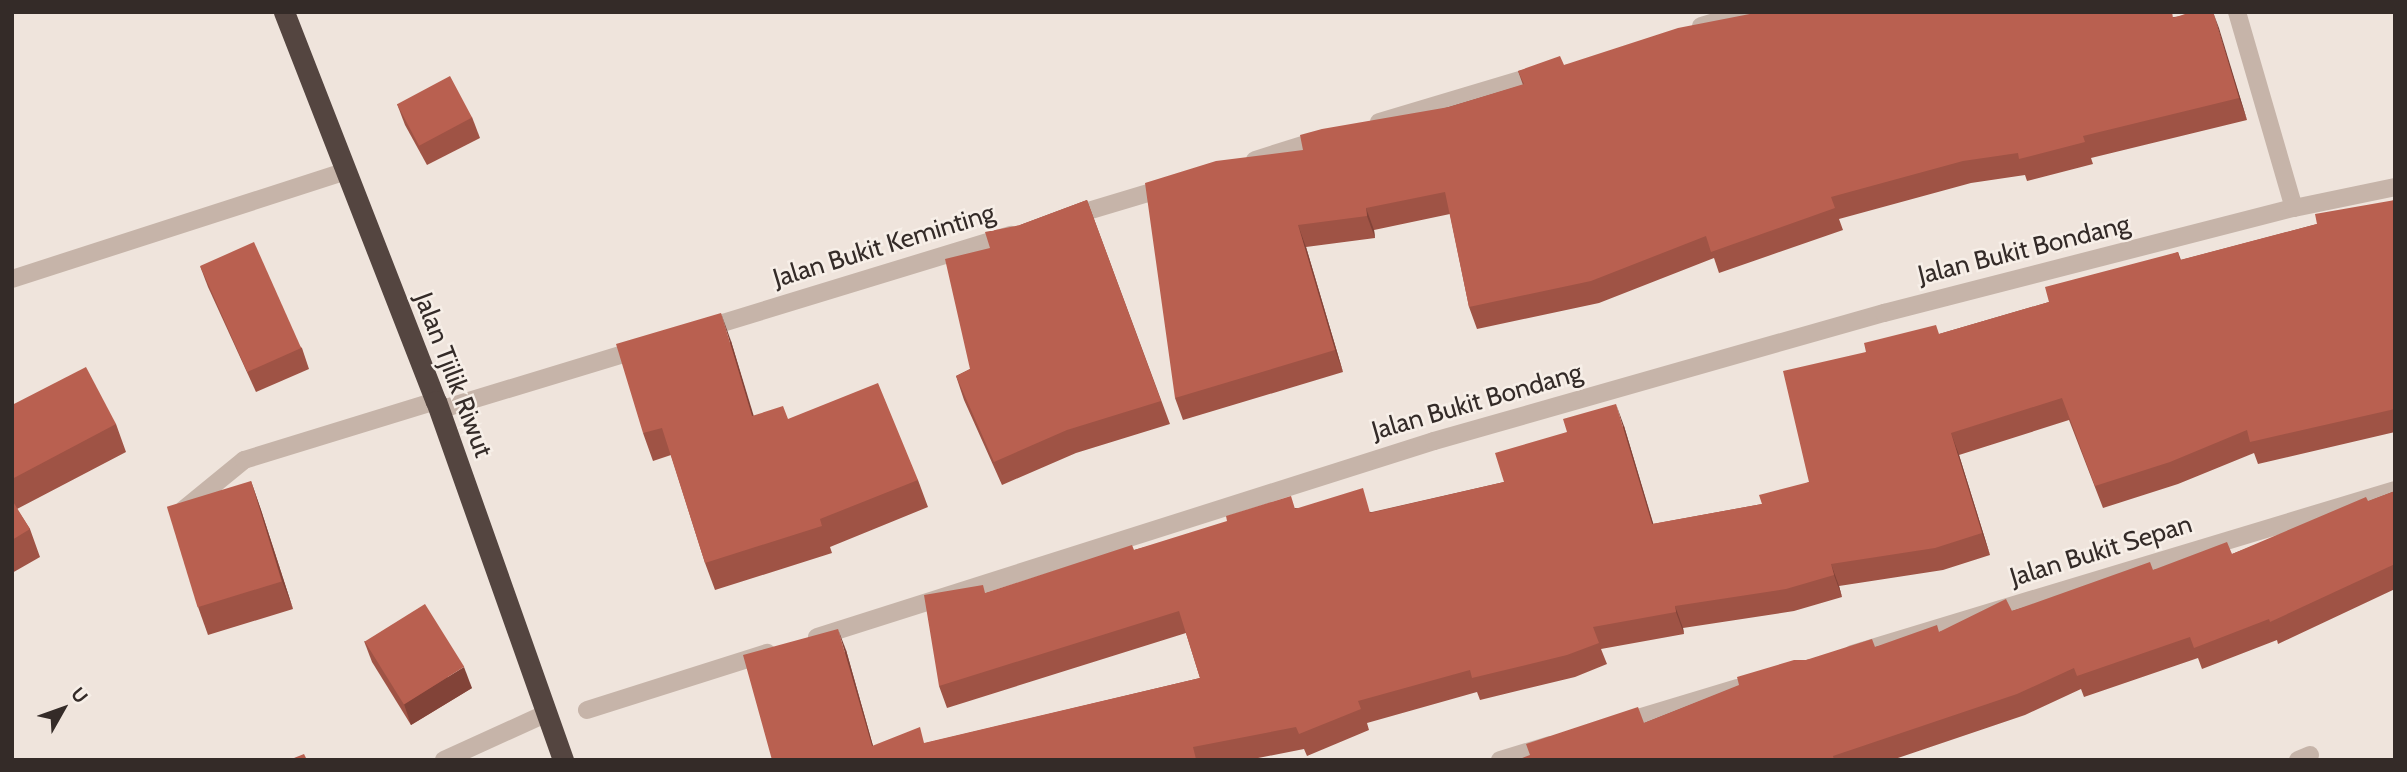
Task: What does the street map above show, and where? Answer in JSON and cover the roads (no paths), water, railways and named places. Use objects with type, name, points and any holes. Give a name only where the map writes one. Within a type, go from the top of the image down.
[{"type":"highway","name":"Jalan Tjilik Riwut","points":[[284,12],[344,172],[437,405],[563,760]]},
{"type":"street","points":[[1680,32],[1747,12]]},
{"type":"street","points":[[2237,12],[2294,208]]},
{"type":"street","points":[[1231,167],[1561,67]]},
{"type":"street","points":[[12,279],[344,172]]},
{"type":"street","name":"Jalan Bukit Keminting","points":[[690,333],[1191,180]]},
{"type":"street","name":"Jalan Bukit Bondang","points":[[587,710],[1434,441],[1884,313],[2294,208],[2395,187]]},
{"type":"street","points":[[183,510],[218,477],[244,460],[663,341]]},
{"type":"street","name":"Jalan Bukit Sepan","points":[[1834,659],[2395,490]]},
{"type":"street","points":[[1607,727],[1754,683]]},
{"type":"street","points":[[444,760],[545,714]]},
{"type":"street","points":[[1500,760],[1567,740]]}]
